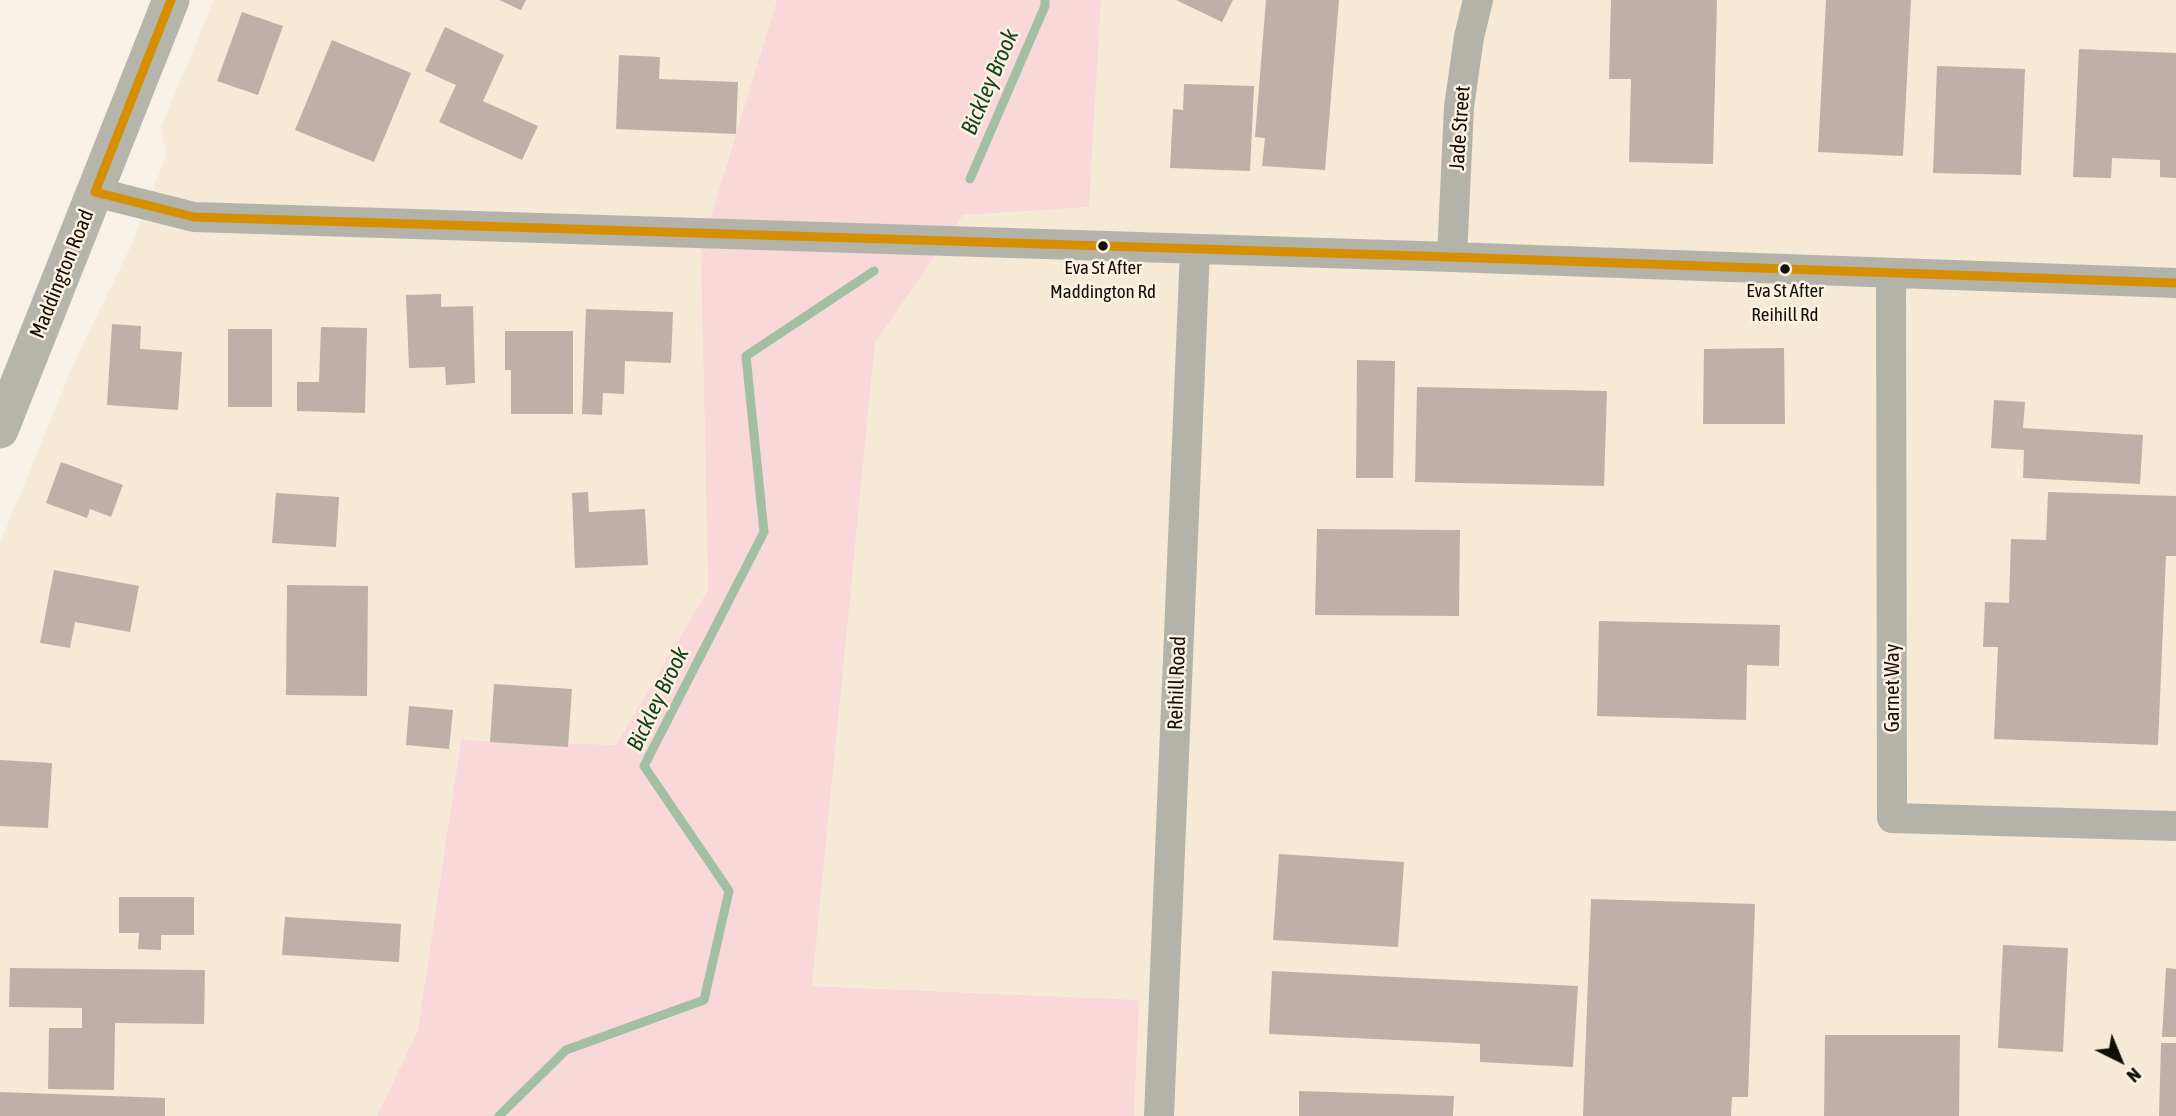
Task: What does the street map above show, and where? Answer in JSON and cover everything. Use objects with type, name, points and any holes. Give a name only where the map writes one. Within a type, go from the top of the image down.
[{"type":"main road","name":"Maddington Road","points":[[0,430],[171,0]]},
{"type":"street","name":"Jade Street","points":[[1452,257],[1459,107],[1469,37],[1478,0]]},
{"type":"street","points":[[95,192],[194,217],[1452,257],[2176,284]]},
{"type":"street","name":"Reihill Road","points":[[1159,1116],[1195,249]]},
{"type":"street","name":"Garnet Way","points":[[1891,275],[1892,818],[2176,826]]},
{"type":"shaded area","points":[[214,0],[777,0],[701,249],[708,590],[616,745],[461,740],[418,1030],[377,1116],[0,1116],[0,543],[77,356],[130,248],[166,156],[161,127]]},
{"type":"shaded area","points":[[777,0],[1101,0],[1089,207],[963,215],[875,343],[812,986],[1139,1000],[1134,1116],[377,1116],[418,1030],[461,740],[616,745],[708,590],[701,249]]},
{"type":"shaded area","points":[[1101,0],[2176,0],[2176,1116],[1134,1116],[1139,1000],[812,986],[875,343],[963,215],[1089,207]]},
{"type":"building","points":[[499,0],[526,0],[521,10]]},
{"type":"building","points":[[1176,0],[1233,0],[1222,22]]},
{"type":"building","points":[[1266,0],[1339,0],[1325,170],[1262,166],[1265,138],[1255,137]]},
{"type":"building","points":[[1611,0],[1717,0],[1713,164],[1629,162],[1631,79],[1609,79]]},
{"type":"building","points":[[1826,0],[1911,0],[1903,156],[1818,152]]},
{"type":"building","points":[[242,12],[283,26],[258,95],[217,81]]},
{"type":"building","points":[[445,27],[504,55],[483,101],[538,126],[522,160],[439,122],[456,85],[425,71]]},
{"type":"building","points":[[332,40],[411,73],[374,162],[295,130]]},
{"type":"building","points":[[2079,49],[2176,53],[2176,178],[2160,177],[2160,160],[2112,158],[2111,178],[2073,177]]},
{"type":"building","points":[[619,55],[660,57],[659,79],[738,82],[736,134],[616,129]]},
{"type":"building","points":[[1937,66],[2025,69],[2021,175],[1933,173]]},
{"type":"building","points":[[1184,84],[1254,86],[1250,171],[1170,168],[1173,109],[1183,110]]},
{"type":"building","points":[[441,294],[441,307],[473,306],[475,383],[446,385],[445,367],[409,368],[406,295]]},
{"type":"building","points":[[586,309],[673,312],[671,363],[625,361],[624,394],[603,393],[602,415],[582,414]]},
{"type":"building","points":[[112,324],[141,326],[140,349],[182,352],[178,410],[107,405]]},
{"type":"building","points":[[321,327],[367,328],[365,413],[297,411],[297,382],[319,382]]},
{"type":"building","points":[[228,329],[272,329],[272,407],[228,407]]},
{"type":"building","points":[[505,331],[573,331],[573,414],[511,414],[511,370],[505,370]]},
{"type":"building","points":[[1784,348],[1785,424],[1703,424],[1704,349]]},
{"type":"building","points":[[1357,360],[1395,361],[1393,478],[1356,478]]},
{"type":"building","points":[[1417,387],[1607,391],[1604,486],[1415,482]]},
{"type":"building","points":[[1994,400],[2025,402],[2023,428],[2143,435],[2140,484],[2023,478],[2024,450],[1991,448]]},
{"type":"building","points":[[61,462],[123,485],[111,517],[90,509],[87,518],[46,503]]},
{"type":"building","points":[[588,492],[589,512],[645,509],[648,565],[575,568],[572,493]]},
{"type":"building","points":[[2048,492],[2176,496],[2176,556],[2166,556],[2158,745],[1994,739],[1998,647],[1983,647],[1985,602],[2009,603],[2011,539],[2046,540]]},
{"type":"building","points":[[276,493],[339,497],[336,547],[272,543]]},
{"type":"building","points":[[1317,529],[1460,530],[1459,616],[1315,615]]},
{"type":"building","points":[[54,570],[139,586],[130,632],[75,622],[70,648],[40,643]]},
{"type":"building","points":[[287,585],[368,586],[367,696],[286,695]]},
{"type":"building","points":[[1599,621],[1780,625],[1779,666],[1747,665],[1746,720],[1597,716]]},
{"type":"building","points":[[494,684],[572,689],[568,747],[490,742]]},
{"type":"building","points":[[409,706],[453,710],[449,749],[406,745]]},
{"type":"building","points":[[0,760],[52,763],[48,828],[0,826]]},
{"type":"building","points":[[1279,854],[1404,862],[1398,947],[1273,940]]},
{"type":"building","points":[[119,897],[194,897],[194,935],[161,935],[161,950],[138,949],[139,933],[119,933]]},
{"type":"building","points":[[1591,899],[1755,904],[1748,1097],[1732,1097],[1731,1116],[1583,1116]]},
{"type":"building","points":[[285,917],[401,924],[399,962],[282,955]]},
{"type":"building","points":[[2003,945],[2068,948],[2063,1052],[1998,1048]]},
{"type":"building","points":[[10,968],[205,970],[204,1024],[115,1023],[114,1090],[48,1089],[49,1028],[82,1028],[82,1008],[9,1007]]},
{"type":"building","points":[[2166,968],[2176,969],[2176,1037],[2162,1037]]},
{"type":"building","points":[[1272,971],[1578,986],[1573,1067],[1480,1062],[1480,1044],[1269,1034]]},
{"type":"building","points":[[1825,1035],[1960,1035],[1959,1116],[1824,1116]]},
{"type":"building","points":[[2161,1043],[2176,1043],[2176,1116],[2159,1116]]},
{"type":"building","points":[[1299,1091],[1454,1096],[1453,1116],[1299,1116]]},
{"type":"building","points":[[0,1092],[165,1098],[165,1116],[0,1116]]},
{"type":"waterway","name":"Bickley Brook","points":[[970,179],[1045,6],[1045,0]]},
{"type":"waterway","name":"Bickley Brook","points":[[499,1116],[566,1050],[704,1000],[729,891],[644,766],[764,532],[746,356],[874,271]]},
{"type":"transit line","points":[[95,192],[171,0]]},
{"type":"transit line","points":[[95,192],[194,217],[2176,283]]},
{"type":"place","name":"Eva St After Maddington Rd","points":[[1103,246]]},
{"type":"place","name":"Eva St After Reihill Rd","points":[[1785,269]]}]
